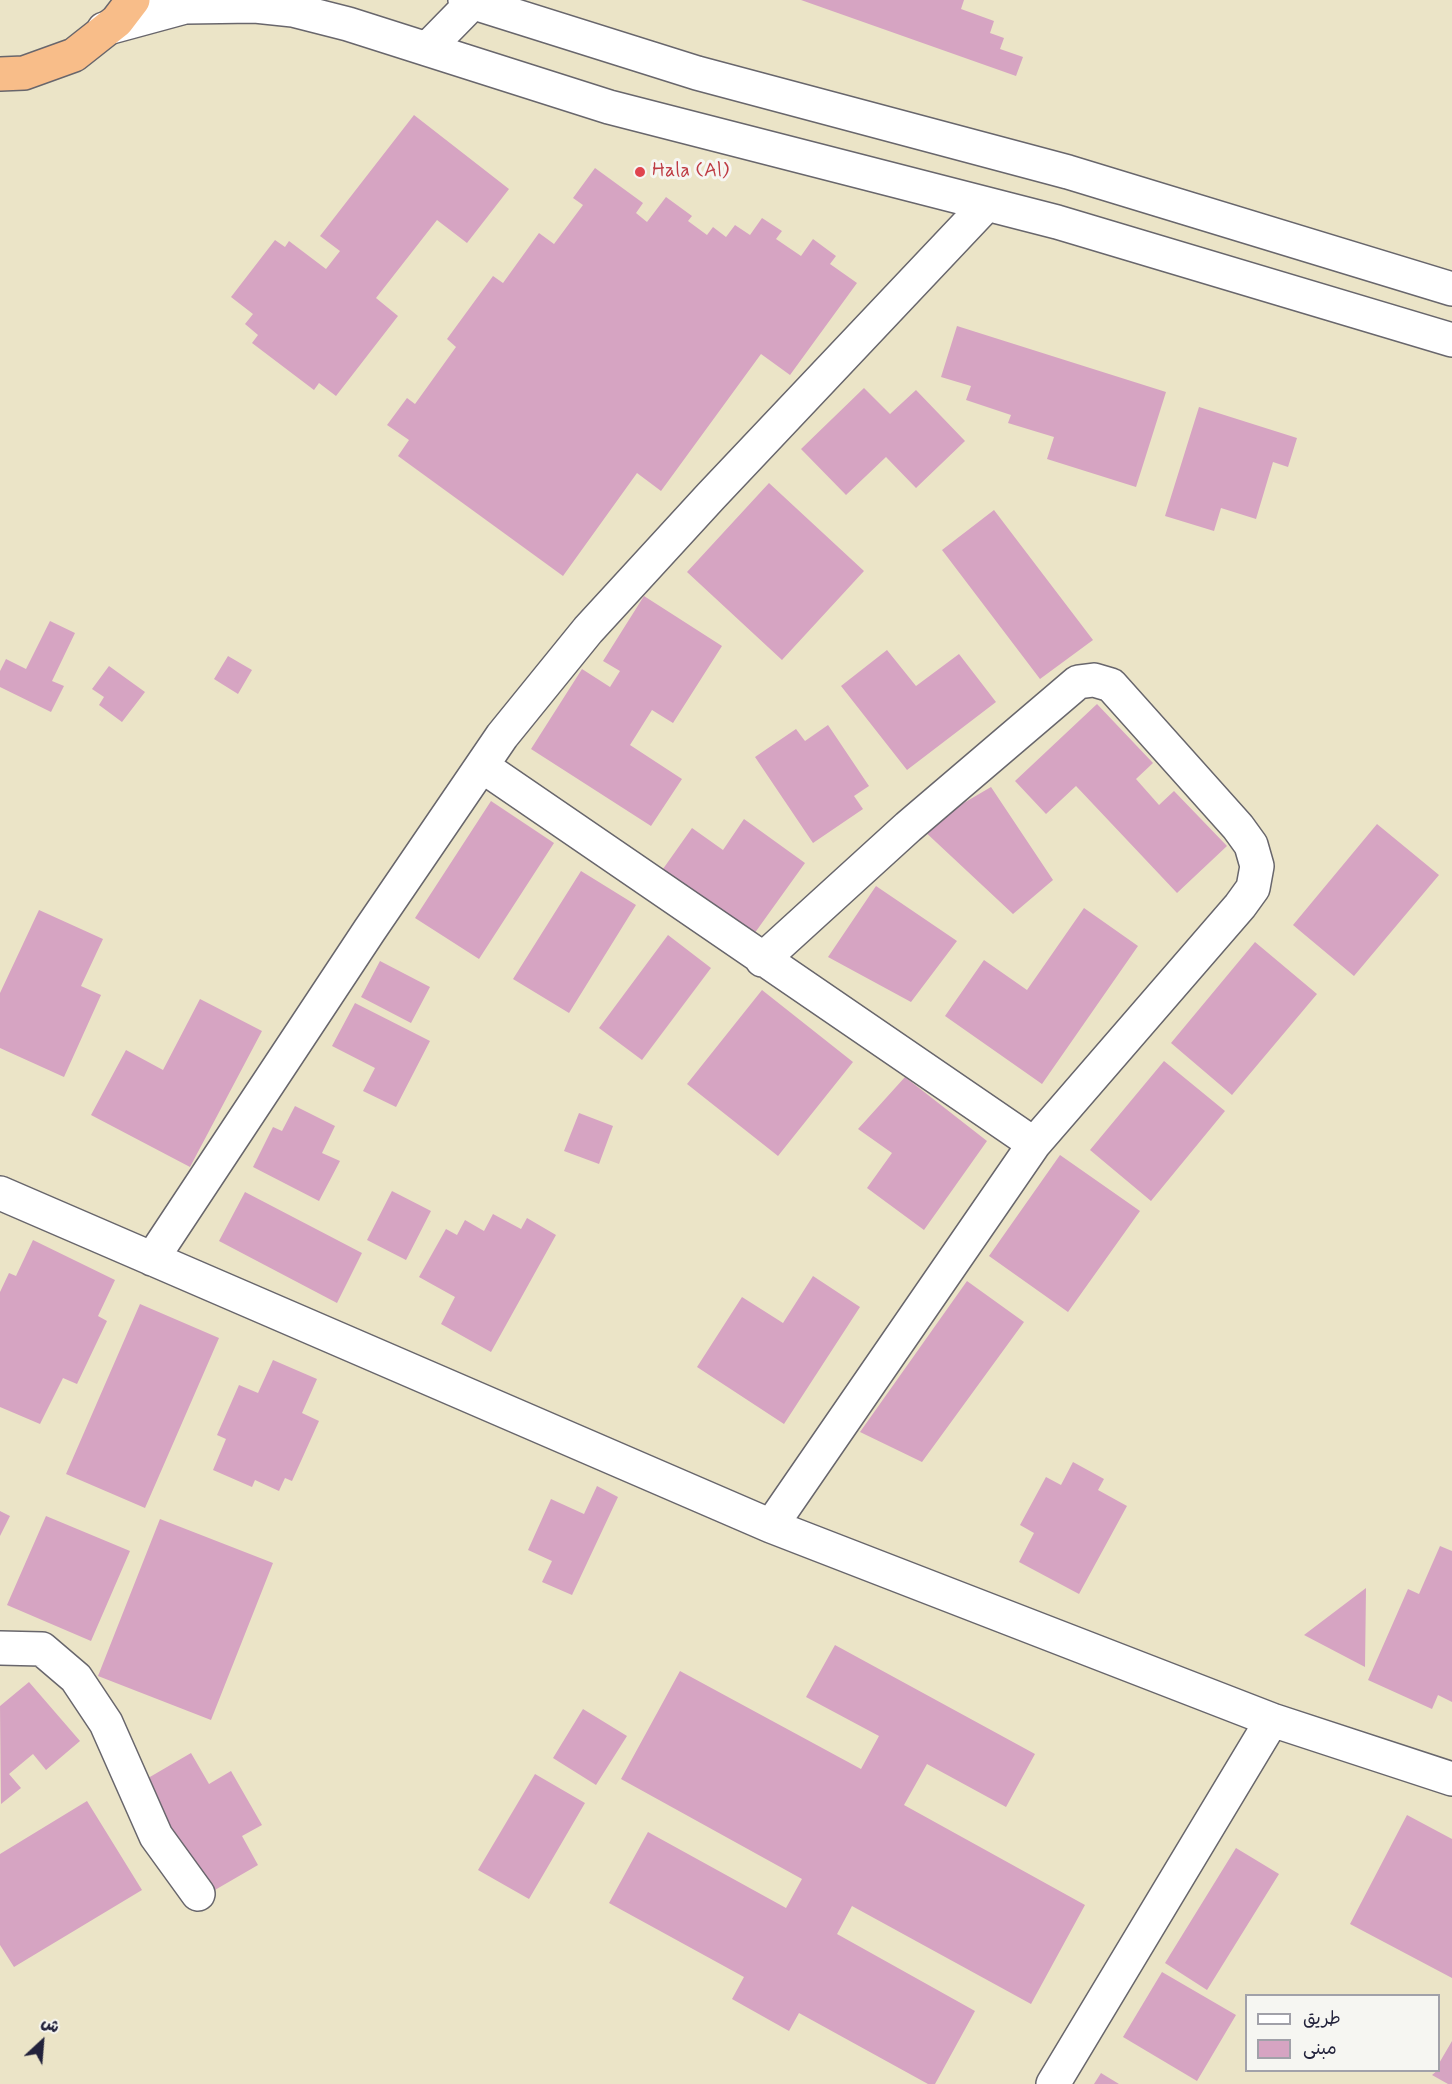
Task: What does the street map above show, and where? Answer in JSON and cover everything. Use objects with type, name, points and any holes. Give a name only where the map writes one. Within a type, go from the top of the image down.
[{"type":"highway","points":[[8,78],[74,55],[104,28],[117,21],[133,0]]},
{"type":"street","points":[[427,49],[471,1],[686,70],[1068,172],[1452,289]]},
{"type":"street","points":[[104,28],[185,7],[255,6],[315,16],[609,107],[1056,222],[1452,340]]},
{"type":"street","points":[[152,1258],[369,931],[502,736],[588,630],[711,496],[987,204]]},
{"type":"street","points":[[762,960],[908,827],[1078,682],[1094,680],[1110,685],[1238,827],[1251,845],[1257,866],[1253,888],[1240,906],[1034,1144],[771,1526]]},
{"type":"street","points":[[482,766],[762,960],[1034,1144]]},
{"type":"street","points":[[0,1193],[771,1526],[1272,1720],[1452,1779]]},
{"type":"street","points":[[0,1648],[42,1649],[76,1678],[106,1724],[156,1836],[198,1894]]},
{"type":"street","points":[[1053,2084],[1272,1720]]},
{"type":"building","points":[[801,0],[964,0],[961,9],[994,21],[990,33],[1004,38],[1000,49],[1023,57],[1016,76]]},
{"type":"building","points":[[414,115],[509,189],[467,243],[437,220],[376,298],[398,316],[336,396],[319,383],[314,390],[252,343],[258,335],[245,324],[253,314],[231,297],[275,240],[285,247],[289,241],[326,269],[340,251],[320,236]]},
{"type":"building","points":[[595,168],[643,203],[636,213],[647,222],[666,197],[692,216],[688,221],[707,235],[713,227],[726,237],[735,225],[750,235],[762,218],[782,231],[776,239],[801,256],[813,239],[836,256],[830,264],[857,283],[790,375],[761,354],[661,491],[637,473],[563,576],[398,456],[409,440],[387,425],[407,398],[415,404],[456,347],[447,339],[493,276],[503,283],[539,233],[554,244],[583,205],[573,198]]},
{"type":"building","points":[[957,326],[1166,392],[1136,487],[1047,459],[1054,437],[1008,423],[1011,415],[966,400],[971,386],[941,377]]},
{"type":"building","points":[[864,388],[890,414],[916,390],[965,441],[916,488],[886,457],[846,495],[801,449]]},
{"type":"building","points":[[1199,407],[1297,438],[1288,467],[1273,462],[1256,519],[1221,508],[1214,531],[1165,516]]},
{"type":"building","points":[[769,483],[864,571],[782,660],[687,572]]},
{"type":"building","points":[[994,510],[1093,640],[1040,679],[942,550]]},
{"type":"building","points":[[644,596],[722,646],[673,723],[652,710],[630,745],[682,779],[651,826],[531,749],[582,669],[610,687],[620,671],[603,661]]},
{"type":"building","points":[[50,621],[75,633],[52,681],[64,686],[51,712],[0,687],[0,671],[6,659],[26,669]]},
{"type":"building","points":[[887,650],[916,686],[959,654],[996,702],[907,770],[841,686]]},
{"type":"building","points":[[228,656],[252,670],[238,694],[214,679]]},
{"type":"building","points":[[109,666],[145,692],[122,722],[99,705],[104,697],[92,689]]},
{"type":"building","points":[[1097,704],[1153,763],[1136,779],[1159,805],[1174,791],[1227,846],[1177,893],[1076,786],[1046,814],[1015,781]]},
{"type":"building","points":[[828,725],[869,786],[854,796],[863,809],[813,843],[755,757],[796,729],[805,741]]},
{"type":"building","points":[[991,787],[1053,880],[1013,914],[921,828]]},
{"type":"building","points":[[491,801],[554,843],[479,959],[415,918]]},
{"type":"building","points":[[744,819],[805,863],[749,941],[658,876],[692,828],[723,850]]},
{"type":"building","points":[[1377,824],[1439,875],[1354,976],[1293,925]]},
{"type":"building","points":[[581,871],[636,905],[569,1013],[513,979]]},
{"type":"building","points":[[876,886],[957,941],[911,1002],[828,957]]},
{"type":"building","points":[[1084,908],[1138,946],[1042,1084],[945,1016],[984,960],[1027,990]]},
{"type":"building","points":[[39,910],[103,939],[81,986],[101,995],[64,1077],[0,1048],[0,993]]},
{"type":"building","points":[[668,935],[711,968],[642,1060],[599,1028]]},
{"type":"building","points":[[1255,942],[1317,994],[1232,1095],[1171,1043]]},
{"type":"building","points":[[380,961],[430,987],[411,1023],[361,997]]},
{"type":"building","points":[[762,990],[853,1062],[778,1156],[687,1084]]},
{"type":"building","points":[[200,999],[262,1031],[190,1167],[91,1115],[126,1050],[163,1070]]},
{"type":"building","points":[[355,1003],[430,1041],[396,1107],[363,1091],[375,1068],[332,1046]]},
{"type":"building","points":[[1164,1061],[1225,1111],[1151,1201],[1090,1150]]},
{"type":"building","points":[[905,1077],[987,1141],[924,1230],[867,1188],[892,1153],[858,1129]]},
{"type":"building","points":[[295,1106],[335,1126],[322,1153],[340,1161],[319,1201],[253,1167],[273,1127],[282,1131]]},
{"type":"building","points":[[579,1113],[613,1126],[599,1164],[564,1151]]},
{"type":"building","points":[[1060,1155],[1140,1211],[1068,1312],[989,1256]]},
{"type":"building","points":[[392,1191],[431,1211],[406,1260],[367,1240]]},
{"type":"building","points":[[245,1192],[362,1253],[337,1303],[219,1241]]},
{"type":"building","points":[[493,1214],[521,1229],[527,1218],[556,1235],[491,1352],[441,1324],[455,1297],[419,1277],[446,1229],[457,1235],[465,1220],[484,1231]]},
{"type":"building","points":[[33,1240],[115,1280],[98,1316],[107,1321],[77,1384],[63,1378],[40,1424],[0,1407],[0,1292],[9,1273],[16,1276]]},
{"type":"building","points":[[813,1276],[860,1307],[784,1424],[697,1367],[742,1297],[783,1323]]},
{"type":"building","points":[[967,1281],[1024,1322],[922,1462],[860,1432]]},
{"type":"building","points":[[140,1304],[219,1338],[145,1508],[66,1474]]},
{"type":"building","points":[[273,1360],[317,1379],[302,1413],[319,1421],[292,1481],[285,1478],[279,1491],[255,1480],[252,1487],[213,1470],[226,1439],[217,1435],[239,1385],[258,1393]]},
{"type":"building","points":[[1073,1462],[1104,1479],[1098,1490],[1127,1506],[1079,1594],[1019,1562],[1034,1533],[1020,1525],[1046,1477],[1061,1485]]},
{"type":"building","points":[[597,1486],[618,1497],[572,1595],[542,1582],[552,1561],[528,1550],[551,1499],[584,1514]]},
{"type":"building","points":[[0,1511],[10,1516],[0,1536]]},
{"type":"building","points":[[46,1516],[130,1551],[91,1641],[7,1605]]},
{"type":"building","points":[[160,1519],[273,1563],[211,1720],[98,1676]]},
{"type":"building","points":[[1440,1546],[1452,1551],[1452,1702],[1438,1695],[1432,1709],[1368,1680],[1408,1589],[1419,1594]]},
{"type":"building","points":[[1366,1588],[1365,1667],[1304,1635]]},
{"type":"building","points":[[835,1645],[1035,1754],[1006,1807],[927,1764],[904,1805],[1085,1905],[1031,2004],[852,1906],[837,1934],[975,2011],[935,2084],[928,2084],[799,2013],[789,2031],[732,1999],[744,1977],[609,1903],[648,1832],[786,1908],[802,1879],[621,1779],[680,1671],[861,1769],[879,1736],[806,1697]]},
{"type":"building","points":[[29,1682],[80,1741],[46,1770],[33,1754],[9,1774],[21,1788],[1,1804],[0,1706]]},
{"type":"building","points":[[583,1709],[627,1736],[596,1785],[553,1758]]},
{"type":"building","points":[[191,1753],[209,1784],[231,1771],[262,1825],[242,1836],[258,1865],[208,1894],[143,1781]]},
{"type":"building","points":[[535,1774],[585,1803],[529,1899],[478,1870]]},
{"type":"building","points":[[87,1801],[142,1890],[14,1967],[0,1945],[0,1854]]},
{"type":"building","points":[[1407,1815],[1452,1839],[1452,1978],[1350,1924]]},
{"type":"building","points":[[1236,1848],[1279,1874],[1207,1990],[1165,1963]]},
{"type":"building","points":[[1162,1972],[1236,2015],[1197,2081],[1123,2037]]},
{"type":"building","points":[[1452,2041],[1452,2084],[1432,2075],[1440,2072],[1440,2062]]},
{"type":"building","points":[[1101,2073],[1119,2084],[1094,2084]]},
{"type":"place","name":"Hala (Al)","points":[[640,172]]}]
